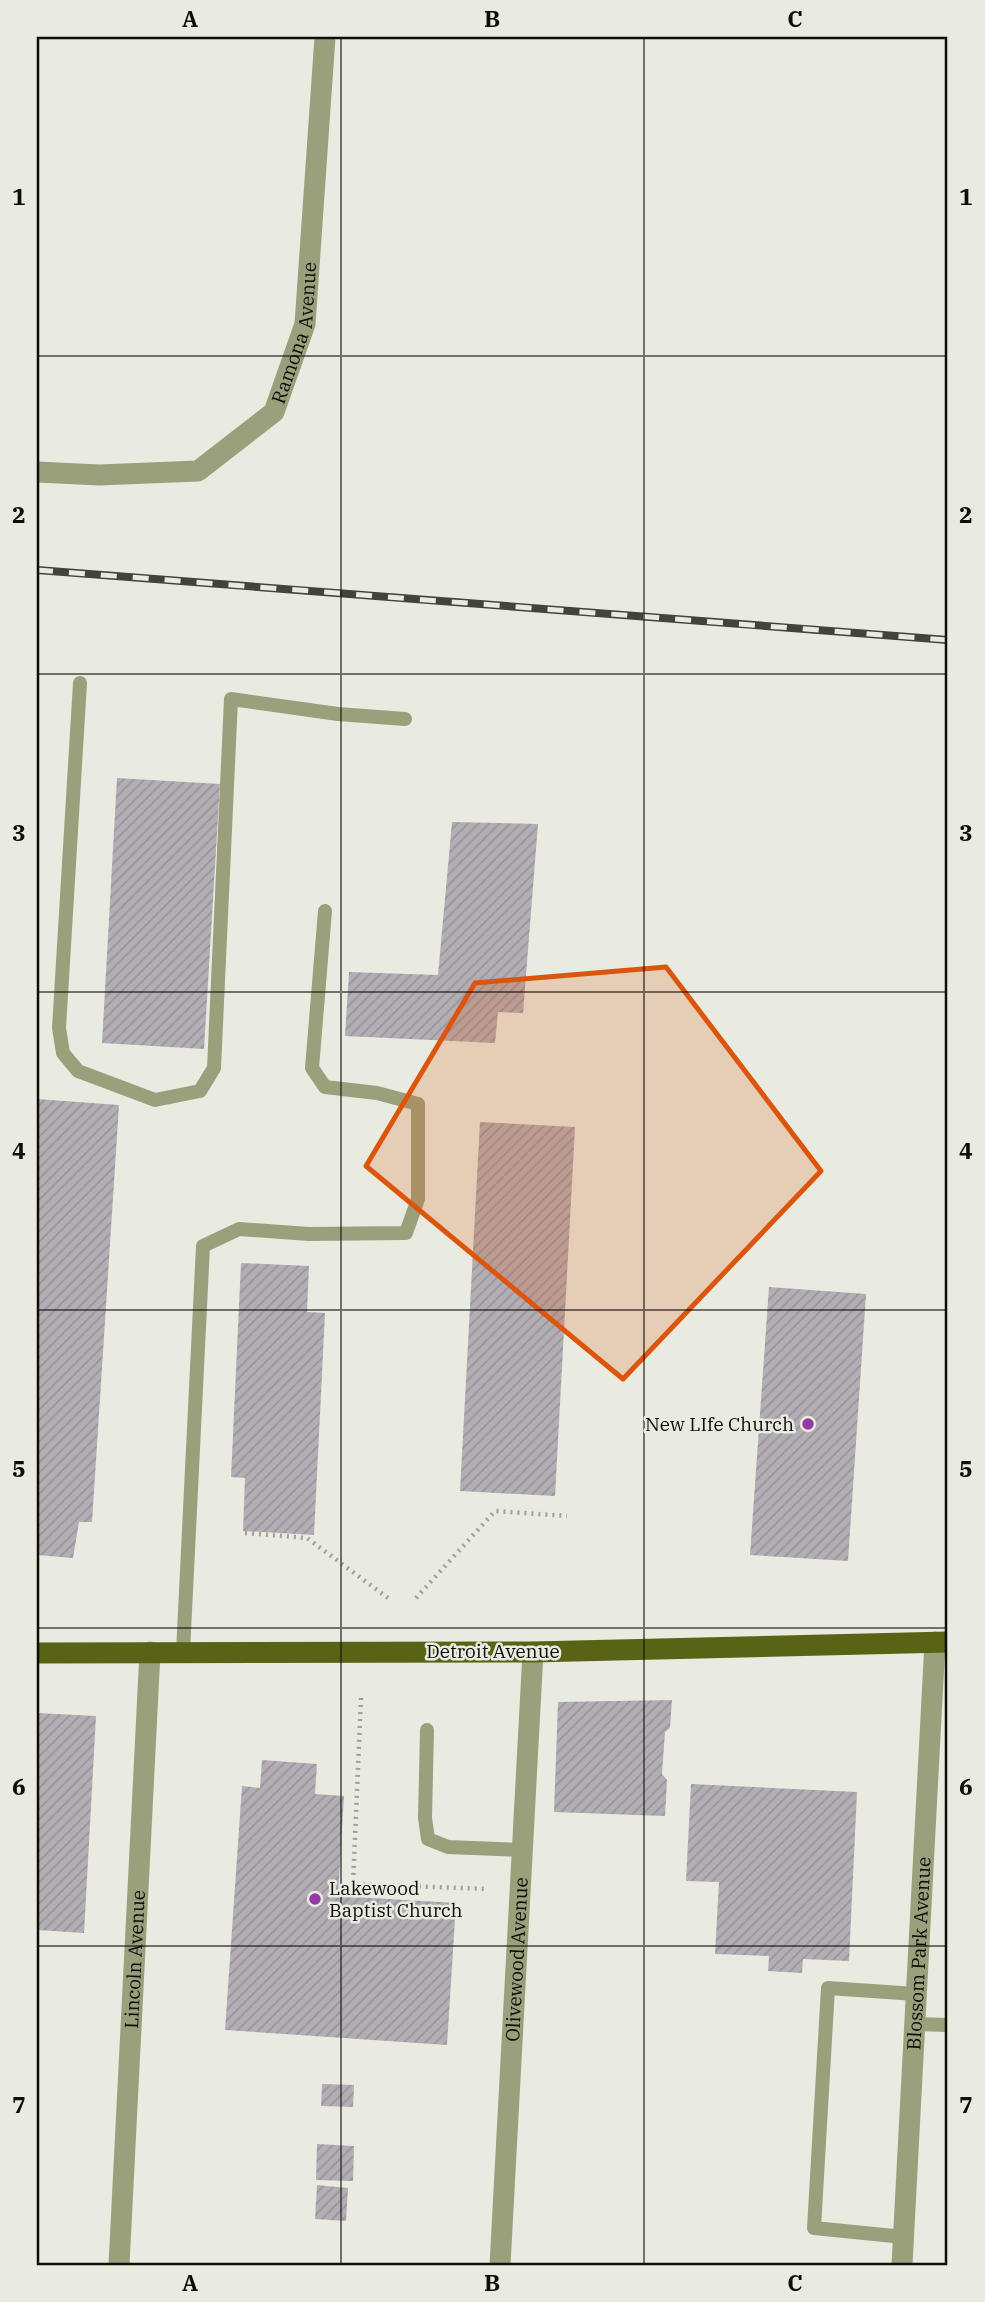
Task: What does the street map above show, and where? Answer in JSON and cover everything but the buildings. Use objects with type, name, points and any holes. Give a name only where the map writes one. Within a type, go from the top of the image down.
[{"type":"main road","name":"Detroit Avenue","points":[[37,1653],[533,1651],[942,1642]]},
{"type":"street","name":"Ramona Avenue","points":[[37,472],[99,475],[198,471],[274,412],[305,324],[325,37]]},
{"type":"street","name":"Blossom Park Avenue","points":[[902,2265],[916,1994],[942,1642]]},
{"type":"street","name":"Olivewood Avenue","points":[[500,2265],[533,1651]]},
{"type":"street","name":"Lincoln Avenue","points":[[118,2265],[150,1652]]},
{"type":"lane","points":[[80,683],[59,1028],[63,1053],[78,1071],[155,1100],[200,1091],[214,1068],[231,699],[338,714],[405,719]]},
{"type":"lane","points":[[183,1652],[203,1246],[239,1229],[309,1234],[406,1233],[418,1199],[418,1104],[377,1093],[325,1087],[312,1068],[325,911]]},
{"type":"lane","points":[[427,1730],[425,1818],[428,1839],[448,1847],[523,1850]]},
{"type":"lane","points":[[904,2237],[814,2228],[828,1988],[916,1994]]},
{"type":"lane","points":[[915,2024],[948,2025]]},
{"type":"path","points":[[416,1598],[495,1511],[568,1516]]},
{"type":"path","points":[[245,1533],[307,1538],[388,1598]]},
{"type":"path","points":[[361,1698],[352,1884],[488,1889]]},
{"type":"highlighted area","points":[[666,967],[821,1171],[623,1379],[366,1166],[475,983]]},
{"type":"railway","points":[[37,570],[948,640]]},
{"type":"place","name":"New LIfe Church","points":[[808,1424]]},
{"type":"place","name":"Lakewood Baptist Church","points":[[315,1899]]}]
